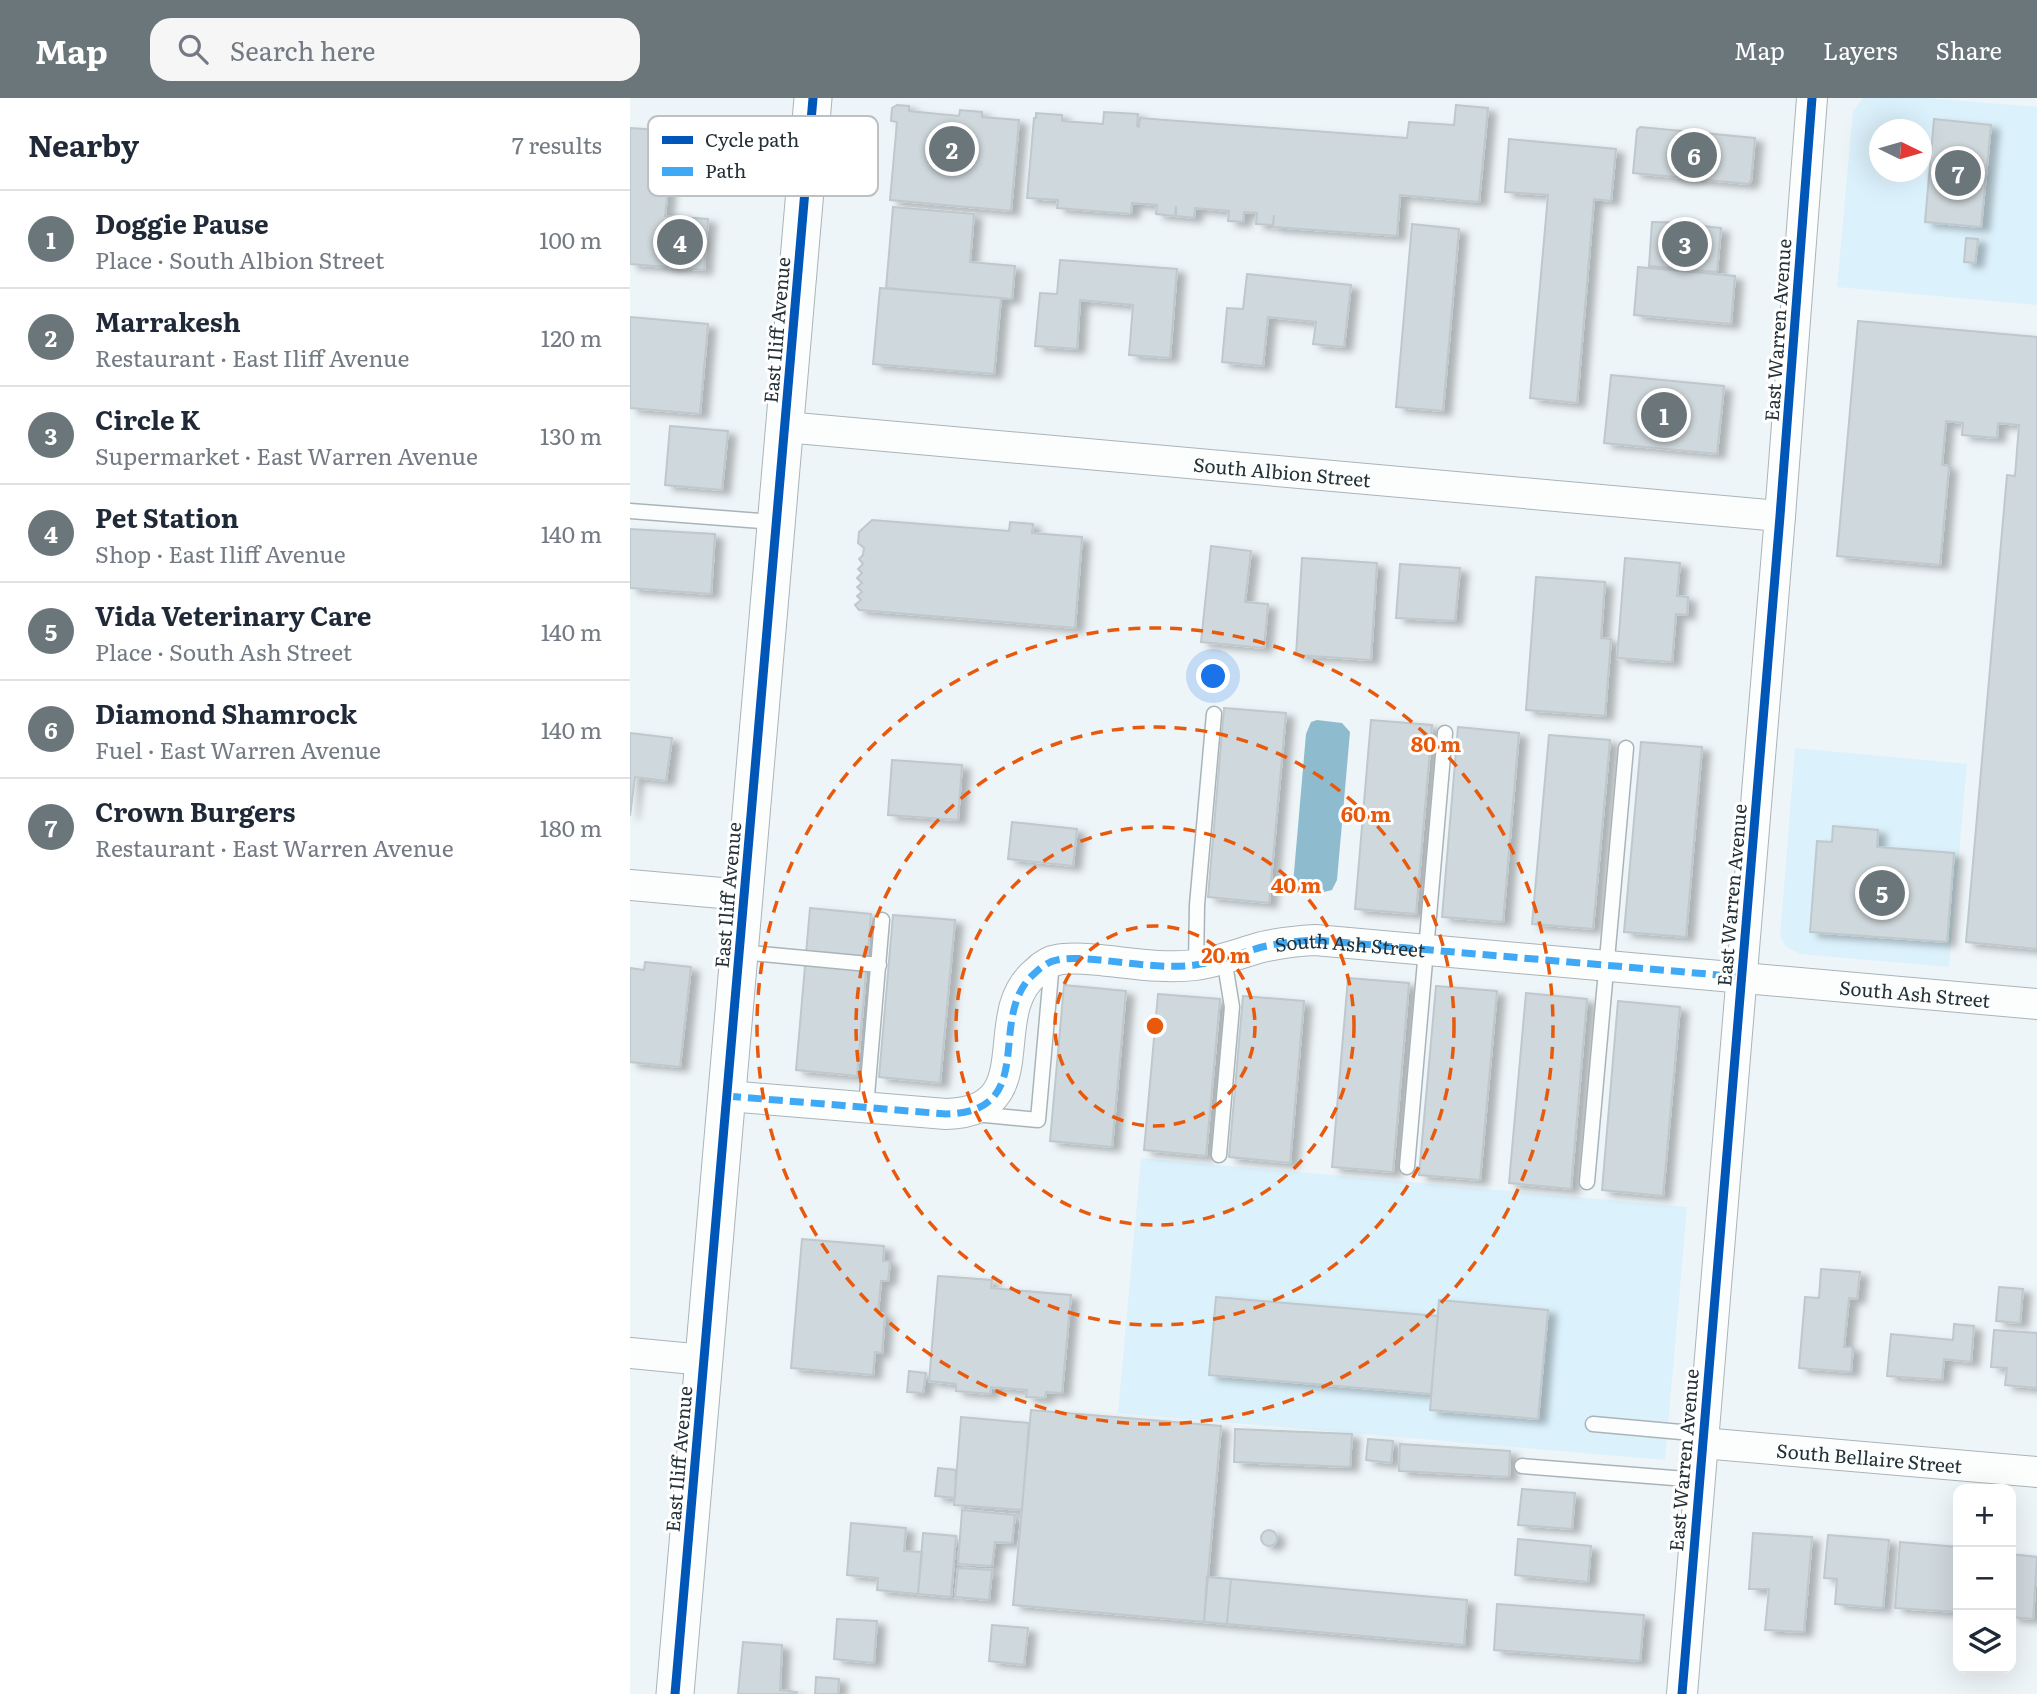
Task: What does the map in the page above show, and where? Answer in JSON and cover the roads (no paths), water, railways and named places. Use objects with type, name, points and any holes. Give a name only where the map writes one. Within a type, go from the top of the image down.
[{"type":"street","name":"East Iliff Avenue","points":[[811,116],[813,98]]},
{"type":"street","name":"East Warren Avenue","points":[[1682,1694],[1812,98]]},
{"type":"street","name":"East Iliff Avenue","points":[[675,1694],[805,196]]},
{"type":"street","name":"South Albion Street","points":[[785,427],[1780,516]]},
{"type":"street","points":[[630,885],[744,895]]},
{"type":"street","name":"South Ash Street","points":[[1052,961],[1071,958],[1163,966],[1210,961],[1263,947],[1315,940],[2037,1004]]},
{"type":"street","points":[[727,1096],[967,1113],[985,1105],[996,1095],[1006,1067],[1013,1012],[1019,994],[1033,974],[1052,961]]},
{"type":"street","points":[[630,1353],[704,1360]]},
{"type":"street","name":"South Bellaire Street","points":[[1702,1438],[2037,1472]]},
{"type":"lane","points":[[630,511],[776,522]]},
{"type":"lane","points":[[1214,714],[1197,905],[1210,961],[1232,1007],[1219,1154]]},
{"type":"lane","points":[[1407,1167],[1445,733]]},
{"type":"lane","points":[[1587,1182],[1626,748]]},
{"type":"lane","points":[[866,1107],[883,920]]},
{"type":"lane","points":[[739,952],[878,965]]},
{"type":"lane","points":[[967,1113],[1038,1120],[1052,961]]},
{"type":"lane","points":[[1593,1424],[1702,1438]]},
{"type":"lane","points":[[1522,1466],[1699,1480]]},
{"type":"water","points":[[1317,720],[1342,723],[1350,732],[1337,880],[1332,890],[1308,896],[1297,892],[1293,884],[1306,734],[1311,722]]},
{"type":"place","name":"Marrakesh","points":[[952,149]]},
{"type":"place","name":"Diamond Shamrock","points":[[1694,155]]},
{"type":"place","name":"Crown Burgers","points":[[1958,173]]},
{"type":"place","name":"Pet Station","points":[[680,242]]},
{"type":"place","name":"Circle K","points":[[1685,244]]},
{"type":"place","name":"Doggie Pause","points":[[1664,415]]},
{"type":"place","name":"Vida Veterinary Care","points":[[1882,893]]}]
